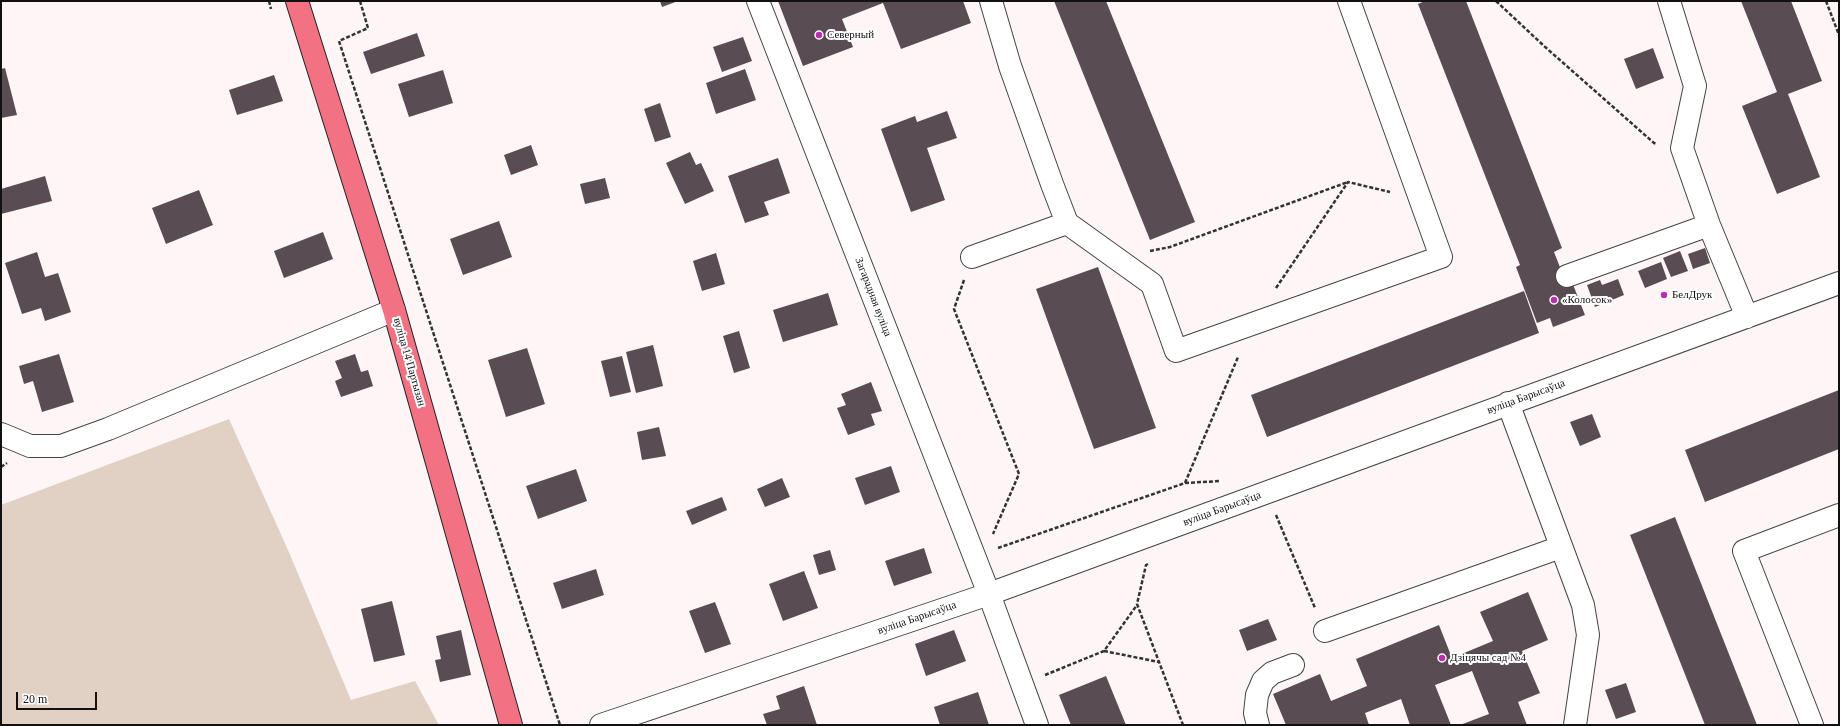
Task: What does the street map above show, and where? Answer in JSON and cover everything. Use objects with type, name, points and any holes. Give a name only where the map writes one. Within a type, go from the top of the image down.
[{"type":"main road","name":"вуліца 14 Партызан","points":[[297,1],[394,310],[511,725]]},
{"type":"street","name":"Загарадная вуліца","points":[[758,1],[980,555],[989,594],[1037,725]]},
{"type":"street","points":[[991,1],[1010,66],[1067,223],[1152,284],[1176,351],[1441,257],[1349,1]]},
{"type":"street","points":[[1669,1],[1695,86],[1682,148],[1708,225],[1747,317]]},
{"type":"street","points":[[972,257],[1067,223]]},
{"type":"street","points":[[1567,276],[1708,225]]},
{"type":"street","name":"вуліца Барысаўца","points":[[602,725],[989,594],[1839,282]]},
{"type":"street","points":[[1,435],[30,446],[61,446],[108,429],[394,310]]},
{"type":"street","points":[[1508,403],[1584,605],[1588,635],[1575,725]]},
{"type":"street","points":[[1812,725],[1744,551],[1839,515]]},
{"type":"street","points":[[1325,631],[1561,547]]},
{"type":"street","points":[[1258,725],[1255,713],[1257,694],[1263,680],[1272,673],[1293,665]]},
{"type":"path","points":[[360,1],[368,28],[339,41],[560,725]]},
{"type":"path","points":[[1496,1],[1544,46],[1654,143],[1682,148]]},
{"type":"path","points":[[1826,1],[1839,35]]},
{"type":"path","points":[[1274,292],[1348,182]]},
{"type":"path","points":[[1116,258],[1170,247],[1348,182],[1420,199]]},
{"type":"path","points":[[972,257],[954,309],[1019,474],[980,555]]},
{"type":"path","points":[[980,555],[1185,483],[1252,324]]},
{"type":"path","points":[[1269,517],[1283,511]]},
{"type":"path","points":[[1276,514],[1325,631]]},
{"type":"path","points":[[1022,684],[1104,651],[1137,604],[1146,565],[1153,562]]},
{"type":"path","points":[[1137,604],[1183,725]]},
{"type":"path","points":[[1104,651],[1159,662]]},
{"type":"shaded area","points":[[229,419],[288,550],[351,700],[415,681],[439,725],[1,725],[1,505]]},
{"type":"building","points":[[660,1],[678,1],[662,7]]},
{"type":"building","name":"Северный","points":[[778,1],[963,1],[971,23],[901,49],[883,3],[842,19],[853,47],[803,66]]},
{"type":"building","points":[[1054,1],[1106,1],[1195,222],[1150,240]]},
{"type":"building","points":[[1425,1],[1466,1],[1562,248],[1554,252],[1567,285],[1572,282],[1585,315],[1553,327],[1550,318],[1537,323],[1516,267],[1520,265],[1418,4]]},
{"type":"building","points":[[1741,1],[1791,1],[1822,81],[1788,94],[1820,177],[1777,194],[1742,106],[1777,92]]},
{"type":"building","points":[[417,33],[425,56],[371,74],[363,52]]},
{"type":"building","points":[[743,37],[752,61],[722,72],[713,47]]},
{"type":"building","points":[[1653,48],[1664,78],[1636,89],[1624,59]]},
{"type":"building","points":[[5,68],[17,115],[1,118],[1,69]]},
{"type":"building","points":[[745,69],[756,100],[716,114],[706,83]]},
{"type":"building","points":[[443,70],[453,103],[409,117],[398,84]]},
{"type":"building","points":[[274,75],[283,101],[237,115],[229,90]]},
{"type":"building","points":[[660,103],[671,137],[655,142],[644,109]]},
{"type":"building","points":[[947,111],[957,138],[927,148],[945,200],[911,212],[881,129],[915,116],[917,122]]},
{"type":"building","points":[[531,145],[538,165],[511,175],[504,155]]},
{"type":"building","points":[[690,152],[696,165],[701,163],[714,191],[685,204],[666,163]]},
{"type":"building","points":[[778,158],[790,193],[764,202],[769,215],[745,223],[728,176]]},
{"type":"building","points":[[45,176],[52,201],[1,214],[1,189]]},
{"type":"building","points":[[605,178],[610,198],[585,204],[580,184]]},
{"type":"building","points":[[199,190],[213,225],[166,244],[152,208]]},
{"type":"building","points":[[499,221],[512,257],[463,275],[450,239]]},
{"type":"building","points":[[323,232],[333,259],[284,278],[274,251]]},
{"type":"building","points":[[1705,248],[1710,263],[1693,269],[1688,254]]},
{"type":"building","points":[[1680,251],[1688,271],[1671,277],[1663,258]]},
{"type":"building","points":[[37,252],[45,277],[58,273],[71,312],[45,321],[41,308],[22,314],[5,263]]},
{"type":"building","points":[[716,253],[725,284],[702,291],[693,261]]},
{"type":"building","points":[[1661,262],[1667,279],[1645,288],[1638,271]]},
{"type":"building","points":[[1098,267],[1156,428],[1094,449],[1036,289]]},
{"type":"building","points":[[1618,279],[1624,295],[1595,307],[1587,285],[1600,280],[1602,285]]},
{"type":"building","points":[[1524,291],[1539,333],[1267,437],[1251,395]]},
{"type":"building","points":[[828,293],[838,325],[783,342],[773,310]]},
{"type":"building","points":[[739,331],[750,368],[734,373],[723,336]]},
{"type":"building","points":[[653,345],[663,386],[636,393],[626,352]]},
{"type":"building","points":[[527,348],[545,404],[506,417],[488,360]]},
{"type":"building","points":[[59,354],[74,402],[42,412],[33,381],[24,384],[19,366]]},
{"type":"building","points":[[355,354],[361,372],[368,370],[373,386],[341,397],[335,381],[342,378],[335,361]]},
{"type":"building","points":[[622,356],[631,392],[610,397],[601,361]]},
{"type":"building","points":[[871,382],[882,411],[871,414],[875,425],[848,435],[837,408],[846,405],[841,394]]},
{"type":"building","points":[[1839,390],[1839,449],[1705,502],[1685,450]]},
{"type":"building","points":[[1592,414],[1601,437],[1580,446],[1570,422]]},
{"type":"building","points":[[659,427],[666,456],[642,460],[637,432]]},
{"type":"building","points":[[891,466],[900,492],[865,505],[855,478]]},
{"type":"building","points":[[576,469],[587,501],[538,519],[526,486]]},
{"type":"building","points":[[782,478],[790,497],[765,507],[757,489]]},
{"type":"building","points":[[722,497],[727,510],[692,525],[686,511]]},
{"type":"building","points":[[1675,517],[1757,725],[1705,725],[1630,535]]},
{"type":"building","points":[[924,548],[932,573],[894,586],[885,561]]},
{"type":"building","points":[[830,550],[836,570],[819,575],[813,555]]},
{"type":"building","points":[[596,569],[604,595],[562,609],[553,583]]},
{"type":"building","points":[[804,571],[818,608],[783,621],[769,584]]},
{"type":"building","name":"Дзіцячы сад №4","points":[[1528,592],[1548,640],[1522,651],[1540,693],[1518,702],[1527,725],[1460,725],[1489,714],[1472,671],[1435,685],[1451,725],[1410,725],[1401,699],[1365,713],[1369,725],[1286,725],[1273,694],[1320,674],[1331,701],[1367,686],[1356,659],[1439,625],[1452,658],[1493,641],[1480,612]]},
{"type":"building","points":[[392,601],[405,655],[374,662],[361,609]]},
{"type":"building","points":[[715,602],[731,644],[705,653],[689,611]]},
{"type":"building","points":[[1268,619],[1277,640],[1247,651],[1239,630]]},
{"type":"building","points":[[461,630],[471,675],[440,682],[435,660],[441,659],[436,636]]},
{"type":"building","points":[[954,630],[966,661],[926,676],[915,644]]},
{"type":"building","points":[[1106,676],[1126,725],[1071,725],[1059,695]]},
{"type":"building","points":[[1626,683],[1636,712],[1616,719],[1605,690]]},
{"type":"building","points":[[804,686],[817,725],[767,725],[763,714],[780,709],[776,696]]},
{"type":"building","points":[[978,692],[989,725],[940,725],[934,707]]},
{"type":"place","name":"Северный","points":[[819,35]]},
{"type":"place","name":"БелДрук","points":[[1664,295]]},
{"type":"place","name":"«Колосок»","points":[[1554,300]]},
{"type":"place","name":"Дзіцячы сад №4","points":[[1442,658]]}]
